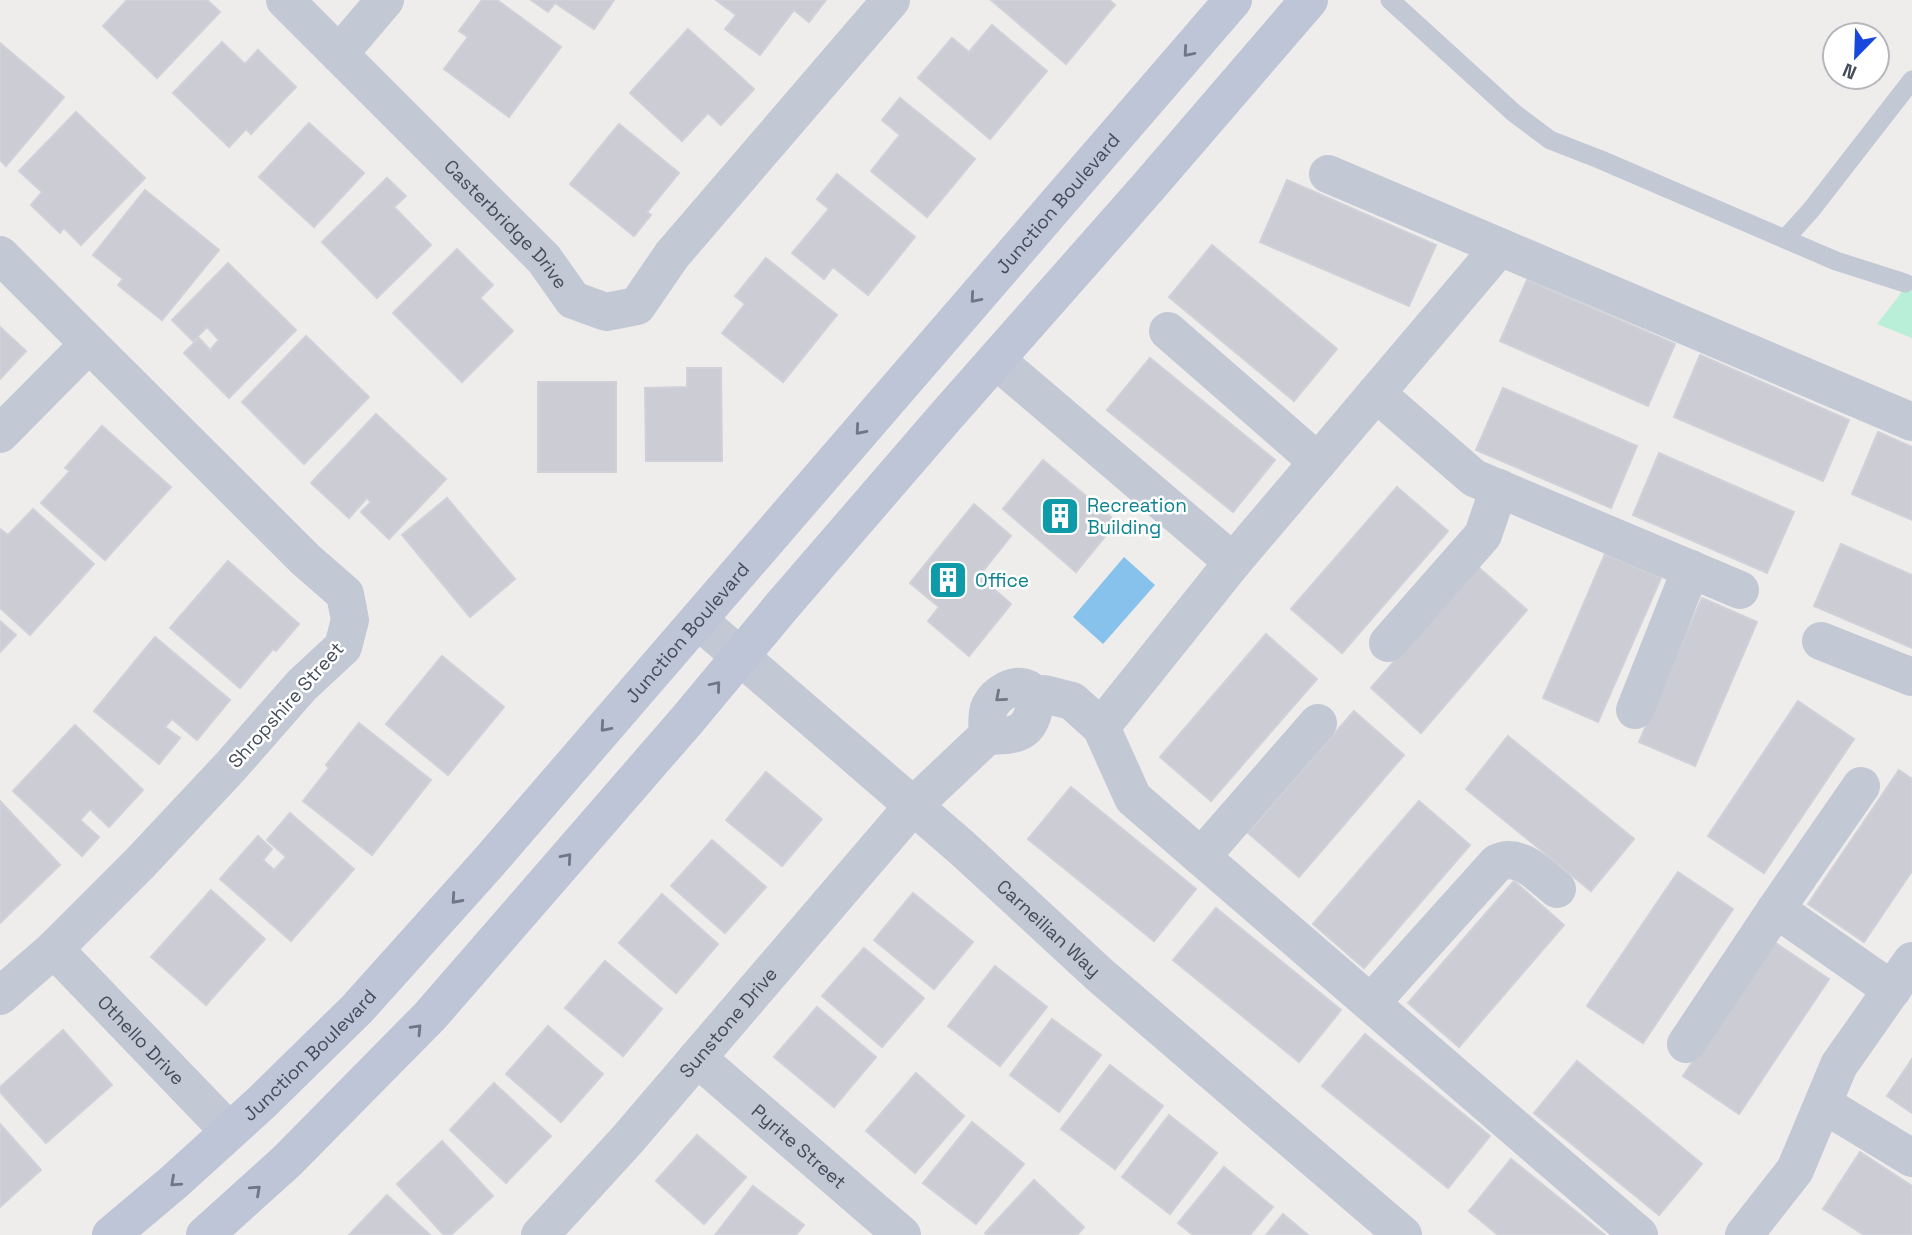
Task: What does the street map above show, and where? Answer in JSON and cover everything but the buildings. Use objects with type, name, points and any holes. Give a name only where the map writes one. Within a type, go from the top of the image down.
[{"type":"main road","name":"Junction Boulevard","points":[[111,1235],[262,1102],[357,1009],[488,863],[1233,0]]},
{"type":"main road","points":[[205,1235],[287,1161],[430,1016],[1309,0]]},
{"type":"street","name":"Casterbridge Drive","points":[[285,0],[544,259],[573,300],[606,312],[637,306],[672,255],[891,0]]},
{"type":"street","points":[[339,54],[385,0]]},
{"type":"street","points":[[1328,174],[1912,422]]},
{"type":"street","points":[[1500,247],[1233,562],[1101,727],[1133,798],[1639,1235]]},
{"type":"street","name":"Shropshire Street","points":[[0,255],[306,560],[345,594],[350,620],[343,647],[302,685],[140,863],[54,949],[0,996]]},
{"type":"street","points":[[1168,331],[1318,462]]},
{"type":"street","points":[[0,434],[89,344]]},
{"type":"street","points":[[996,360],[1233,562]]},
{"type":"street","points":[[1376,393],[1474,478],[1740,590]]},
{"type":"street","points":[[1388,643],[1483,536],[1499,488]]},
{"type":"street","points":[[1635,710],[1692,569]]},
{"type":"street","name":"Carneilian Way","points":[[698,620],[961,847],[1101,976],[1403,1235]]},
{"type":"street","points":[[1821,641],[1912,677]]},
{"type":"street","name":"Sunstone Drive","points":[[540,1235],[627,1140],[913,807],[988,735],[989,708],[1004,691],[1014,687],[1026,688],[1037,696],[1044,694],[1072,701],[1101,727]]},
{"type":"street","points":[[1201,857],[1318,723]]},
{"type":"street","points":[[1686,1044],[1861,786]]},
{"type":"street","points":[[1371,1003],[1497,863],[1506,859],[1521,862],[1557,889]]},
{"type":"street","points":[[1744,1235],[1795,1170],[1839,1065],[1902,976],[1776,909]]},
{"type":"street","name":"Othello Drive","points":[[54,949],[229,1131]]},
{"type":"street","name":"Pyrite Street","points":[[697,1058],[902,1235]]},
{"type":"street","points":[[1823,1104],[1912,1157]]},
{"type":"lane","points":[[1390,0],[1514,113],[1550,140],[1836,261],[1905,284]]},
{"type":"lane","points":[[1785,239],[1811,210],[1912,80]]},
{"type":"green space","points":[[1912,279],[1912,338],[1877,324]]},
{"type":"water","points":[[1124,557],[1155,585],[1103,644],[1073,617]]},
{"type":"place","name":"Recreation Building","points":[[1060,516]]},
{"type":"place","name":"Office","points":[[948,580]]}]
